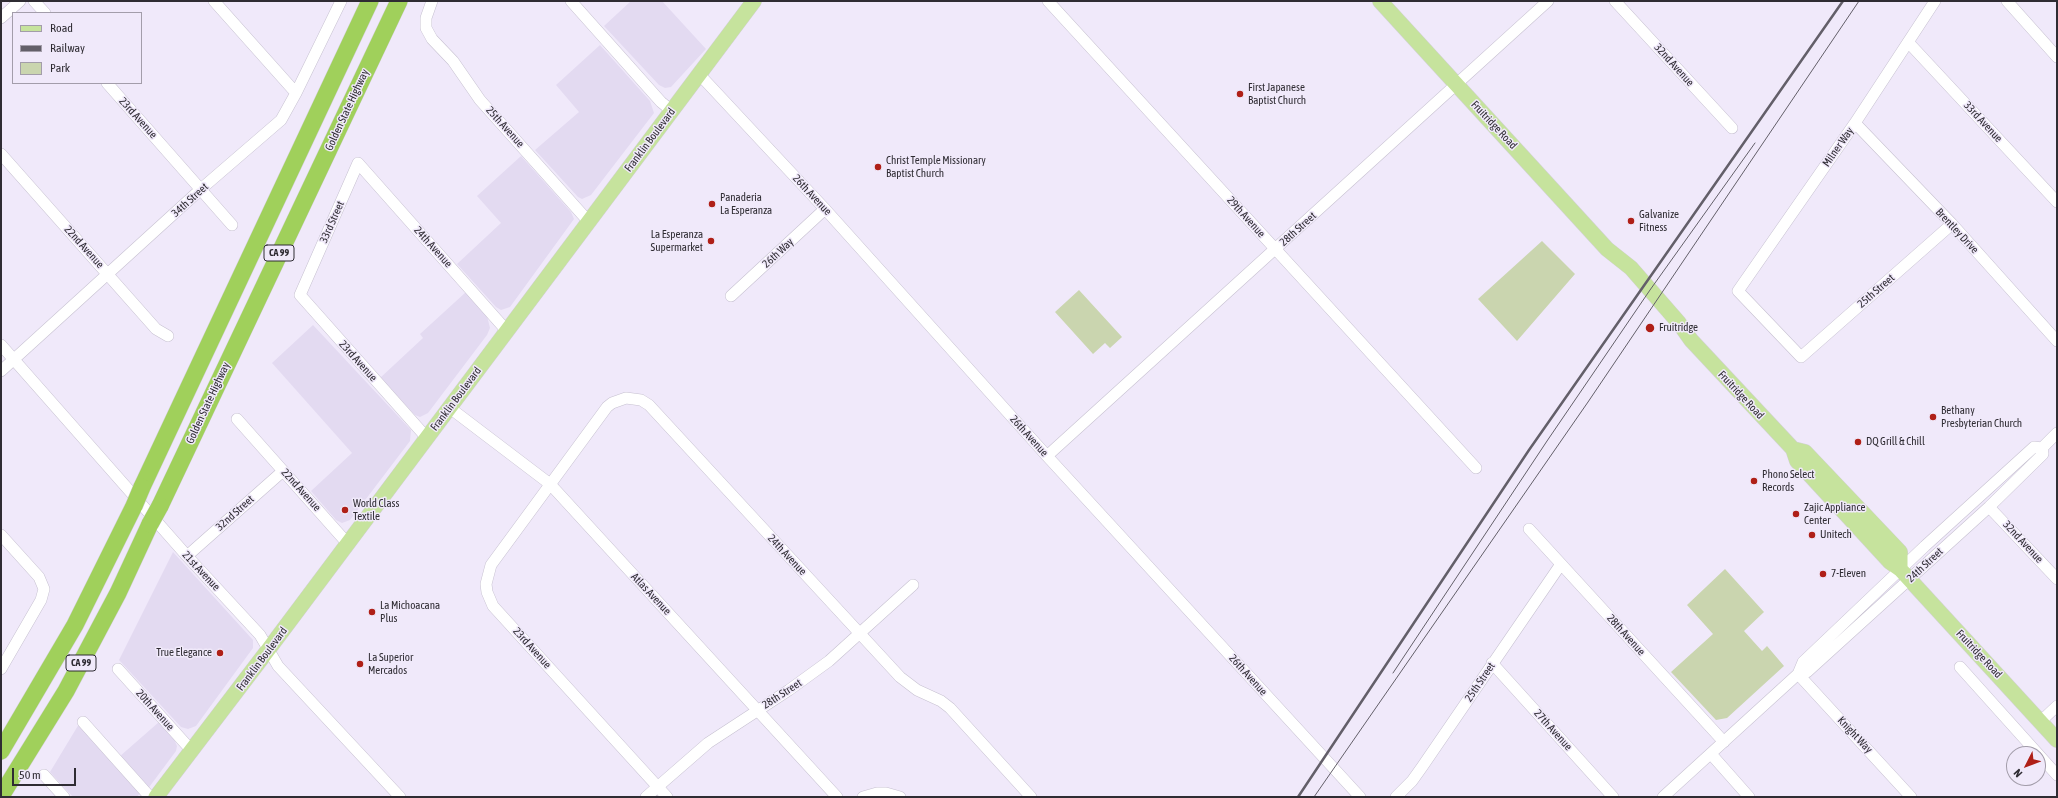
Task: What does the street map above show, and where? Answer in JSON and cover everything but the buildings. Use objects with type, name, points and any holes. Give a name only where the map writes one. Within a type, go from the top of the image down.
[{"type":"highway","name":"CA 99","points":[[1,751],[74,625],[134,506],[370,1]]},
{"type":"highway","name":"Golden State Highway","points":[[1,796],[66,691],[118,593],[399,1]]},
{"type":"main road","name":"Franklin Boulevard","points":[[156,797],[348,544],[754,1]]},
{"type":"main road","name":"Fruitridge Road","points":[[1380,1],[1608,249],[1631,268],[1679,323],[1691,340],[1793,449],[1805,452],[1900,552],[1905,574],[2057,740]]},
{"type":"street","points":[[1,18],[20,1]]},
{"type":"street","points":[[34,1],[44,12]]},
{"type":"street","points":[[214,1],[296,93]]},
{"type":"street","name":"34th Street","points":[[1,371],[201,189],[281,120],[296,93],[341,1]]},
{"type":"street","name":"25th Avenue","points":[[432,1],[426,18],[426,28],[432,39],[453,61],[480,100],[589,222]]},
{"type":"street","points":[[571,1],[661,102],[672,111]]},
{"type":"street","name":"29th Avenue","points":[[1048,1],[1476,468]]},
{"type":"street","name":"28th Street","points":[[1047,456],[1548,1]]},
{"type":"street","name":"32nd Avenue","points":[[1615,1],[1732,128]]},
{"type":"street","name":"Milner Way","points":[[1801,357],[1738,291],[1855,122],[1935,1]]},
{"type":"street","points":[[2007,1],[2057,57]]},
{"type":"street","name":"33rd Avenue","points":[[1908,42],[2057,202]]},
{"type":"street","name":"26th Avenue","points":[[699,74],[825,209],[1047,456],[1360,797]]},
{"type":"street","name":"23rd Avenue","points":[[108,84],[232,225]]},
{"type":"street","name":"Brentley Drive","points":[[1855,122],[1952,224],[2057,341]]},
{"type":"street","name":"22nd Avenue","points":[[1,154],[156,329],[168,336]]},
{"type":"street","name":"33rd Street","points":[[306,281],[358,163]]},
{"type":"street","name":"24th Avenue","points":[[358,163],[507,331]]},
{"type":"street","name":"26th Way","points":[[731,296],[825,209]]},
{"type":"street","name":"25th Street","points":[[1801,357],[1952,224]]},
{"type":"street","name":"23rd Avenue","points":[[306,281],[300,295],[427,438]]},
{"type":"street","name":"21st Avenue","points":[[1,345],[187,556],[260,635],[278,666],[400,797]]},
{"type":"street","name":"24th Avenue","points":[[550,484],[607,407],[620,399],[634,398],[649,405],[907,683],[950,708],[1031,797]]},
{"type":"street","name":"Atlas Avenue","points":[[450,408],[550,484],[837,797]]},
{"type":"street","name":"22nd Avenue","points":[[237,419],[348,544]]},
{"type":"street","name":"24th Street","points":[[2042,448],[2057,433]]},
{"type":"street","name":"24th Street","points":[[1905,574],[2034,446],[2042,448]]},
{"type":"street","name":"24th Street","points":[[1663,797],[1798,674],[1803,662],[1905,574],[1989,507],[2043,454],[2042,448]]},
{"type":"street","name":"32nd Street","points":[[187,556],[283,471]]},
{"type":"street","name":"23rd Avenue","points":[[550,484],[491,565],[486,584],[489,600],[667,797]]},
{"type":"street","name":"32nd Avenue","points":[[1989,507],[2057,577]]},
{"type":"street","name":"28th Avenue","points":[[1529,529],[1724,742]]},
{"type":"street","points":[[1,535],[39,577],[44,589],[41,600],[1,669]]},
{"type":"street","name":"25th Street","points":[[1396,797],[1416,775],[1561,564]]},
{"type":"street","name":"28th Street","points":[[646,797],[708,743],[809,676],[860,633],[913,585]]},
{"type":"street","name":"27th Avenue","points":[[1492,663],[1613,797]]},
{"type":"street","points":[[1960,667],[2057,775]]},
{"type":"street","name":"20th Avenue","points":[[118,669],[192,751]]},
{"type":"street","name":"Knight Way","points":[[1798,674],[1911,797]]},
{"type":"street","points":[[2040,722],[2057,706]]},
{"type":"street","points":[[83,722],[150,797]]},
{"type":"street","points":[[1711,754],[1749,797]]},
{"type":"street","points":[[44,775],[64,797]]},
{"type":"street","points":[[863,797],[877,793],[886,793],[900,797]]},
{"type":"shaded area","points":[[631,1],[662,1],[706,49],[671,87],[665,88],[659,85],[604,26]]},
{"type":"shaded area","points":[[600,45],[650,101],[654,113],[591,195],[582,199],[578,197],[535,150],[579,112],[556,85]]},
{"type":"shaded area","points":[[521,156],[571,212],[574,219],[510,307],[501,310],[496,307],[457,264],[501,223],[477,196]]},
{"type":"shaded area","points":[[466,292],[487,316],[490,328],[487,335],[428,413],[420,417],[415,415],[380,378],[423,338],[420,334]]},
{"type":"shaded area","points":[[313,325],[411,430],[410,441],[350,520],[342,523],[336,520],[311,491],[352,453],[272,363]]},
{"type":"shaded area","points":[[173,552],[253,640],[253,648],[196,726],[188,729],[181,727],[119,660]]},
{"type":"shaded area","points":[[159,722],[174,739],[177,746],[176,751],[147,790],[119,757]]},
{"type":"shaded area","points":[[79,724],[140,793],[137,797],[73,797],[50,772]]},
{"type":"green space","points":[[1542,241],[1575,274],[1517,341],[1478,299]]},
{"type":"green space","points":[[1079,290],[1122,337],[1110,348],[1105,343],[1093,354],[1055,312]]},
{"type":"green space","points":[[1725,569],[1764,612],[1744,631],[1762,651],[1767,646],[1784,666],[1727,718],[1716,720],[1671,672],[1713,634],[1687,605]]},
{"type":"tram line","points":[[1314,797],[1588,402],[1859,1]]},
{"type":"tram line","points":[[1393,673],[1547,441],[1650,290],[1755,143]]},
{"type":"railway","points":[[1298,797],[1529,450],[1843,1]]},
{"type":"place","name":"First Japanese Baptist Church","points":[[1240,94]]},
{"type":"place","name":"Christ Temple Missionary Baptist Church","points":[[878,167]]},
{"type":"place","name":"Panaderia La Esperanza","points":[[712,204]]},
{"type":"place","name":"Galvanize Fitness","points":[[1631,221]]},
{"type":"place","name":"La Esperanza Supermarket","points":[[711,241]]},
{"type":"place","name":"Fruitridge","points":[[1650,328]]},
{"type":"place","name":"Bethany Presbyterian Church","points":[[1933,417]]},
{"type":"place","name":"DQ Grill & Chill","points":[[1858,442]]},
{"type":"place","name":"Phono Select Records","points":[[1754,481]]},
{"type":"place","name":"World Class Textile","points":[[345,510]]},
{"type":"place","name":"Zajic Appliance Center","points":[[1796,514]]},
{"type":"place","name":"Unitech","points":[[1812,535]]},
{"type":"place","name":"7-Eleven","points":[[1823,574]]},
{"type":"place","name":"La Michoacana Plus","points":[[372,612]]},
{"type":"place","name":"True Elegance","points":[[220,653]]},
{"type":"place","name":"La Superior Mercados","points":[[360,664]]}]
